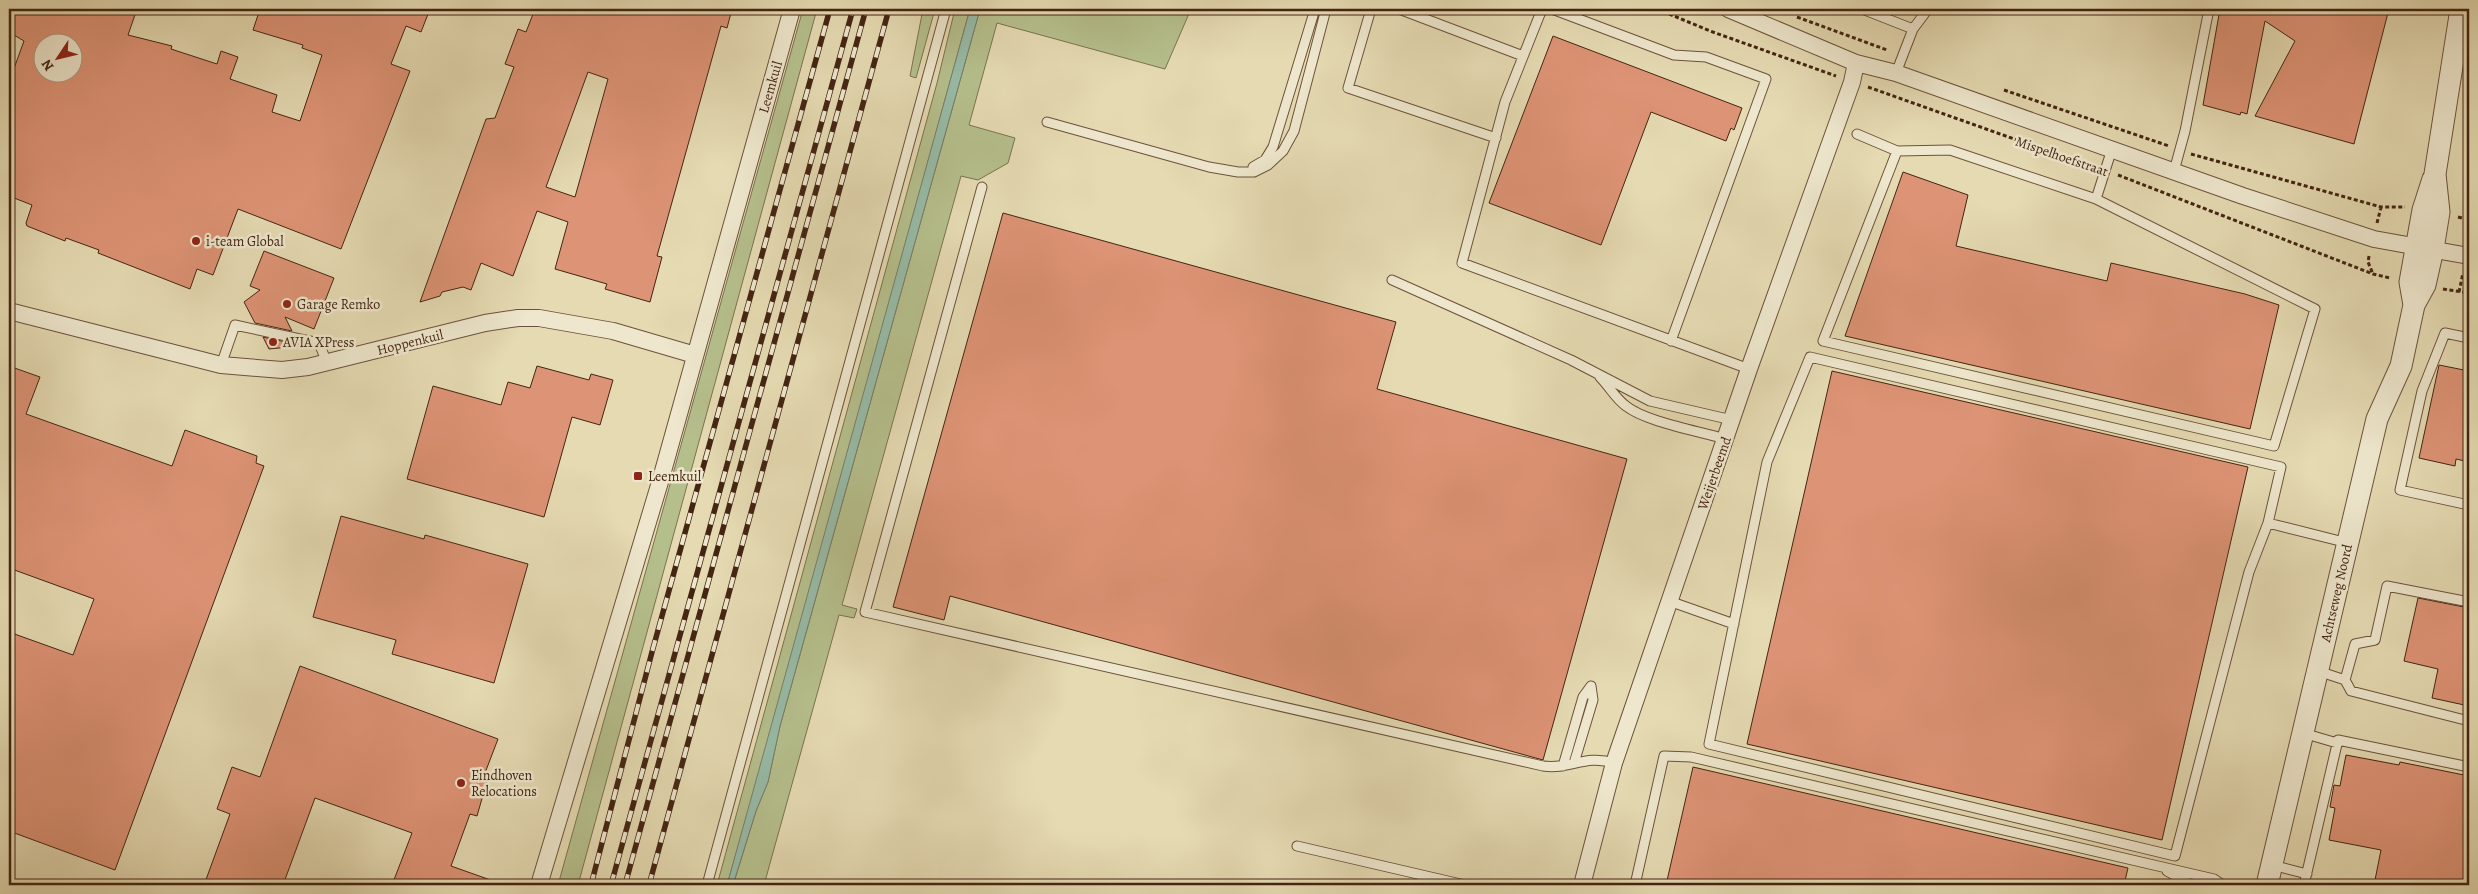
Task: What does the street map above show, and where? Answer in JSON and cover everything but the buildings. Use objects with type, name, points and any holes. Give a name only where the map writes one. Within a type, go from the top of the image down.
[{"type":"street","name":"Leemkuil","points":[[539,885],[660,482],[792,9]]},
{"type":"street","name":"Mispelhoefstraat","points":[[1728,9],[1752,13],[1856,64],[1896,73],[2374,239],[2469,256]]},
{"type":"street","name":"Achtseweg Noord","points":[[2270,875],[2377,419],[2402,366],[2425,248],[2461,9]]},
{"type":"street","name":"Weijerbeemd","points":[[1582,885],[1614,764],[1749,369],[1852,82],[1856,64]]},
{"type":"street","name":"Hoppenkuil","points":[[9,311],[221,365],[282,370],[327,363],[485,323],[518,318],[539,318],[613,332],[695,355]]},
{"type":"lane","points":[[707,885],[946,9]]},
{"type":"lane","points":[[1238,172],[1254,167],[1265,160],[1273,147],[1315,9]]},
{"type":"lane","points":[[1047,122],[1209,167],[1238,172],[1254,172],[1268,165],[1284,151],[1294,131],[1326,9]]},
{"type":"lane","points":[[1371,9],[1348,88],[1496,138]]},
{"type":"lane","points":[[1399,9],[1523,56]]},
{"type":"lane","points":[[1542,9],[1506,102],[1462,263],[1749,369]]},
{"type":"lane","points":[[1552,9],[1674,55],[1706,57],[1766,79],[1671,341]]},
{"type":"lane","points":[[1580,19],[1584,9]]},
{"type":"lane","points":[[1862,9],[1913,29]]},
{"type":"lane","points":[[1896,73],[1913,29],[1928,9]]},
{"type":"lane","points":[[2174,171],[2181,151],[2209,9]]},
{"type":"lane","points":[[1857,134],[1896,150],[1950,150],[2096,199],[2315,309],[2274,446],[1823,341],[1896,150]]},
{"type":"lane","points":[[2096,199],[2112,149]]},
{"type":"lane","points":[[982,187],[865,612],[1543,766],[1563,766],[1591,760],[1614,764]]},
{"type":"lane","points":[[1392,280],[1596,373],[1650,401],[1732,420]]},
{"type":"lane","points":[[221,365],[235,325],[319,343],[327,363]]},
{"type":"lane","points":[[2469,338],[2445,333],[2422,391],[2400,490],[2469,505]]},
{"type":"lane","points":[[1810,357],[2281,467],[2268,523],[2248,572],[2175,856],[1709,744],[1768,462],[1810,357]]},
{"type":"lane","points":[[1596,373],[1628,408],[1646,416],[1725,439]]},
{"type":"lane","points":[[2268,523],[2348,544]]},
{"type":"lane","points":[[2345,680],[2355,644],[2375,640],[2386,586],[2469,602]]},
{"type":"lane","points":[[1669,602],[1734,624]]},
{"type":"lane","points":[[2318,671],[2345,680],[2351,691],[2469,721]]},
{"type":"lane","points":[[1563,766],[1584,697],[1591,686],[1593,700],[1574,763]]},
{"type":"lane","points":[[2303,733],[2337,743]]},
{"type":"lane","points":[[2304,885],[2338,740],[2469,767]]},
{"type":"lane","points":[[1634,885],[1664,756],[1691,757],[2214,879],[2223,885]]},
{"type":"lane","points":[[1297,846],[1465,885]]},
{"type":"lane","points":[[2158,866],[2186,884]]},
{"type":"lane","points":[[2270,875],[2307,874]]},
{"type":"path","name":"Mispelhoefstraat","points":[[1657,9],[1710,31],[2171,194],[2240,224],[2373,274],[2469,293]]},
{"type":"path","points":[[1796,16],[1902,56]]},
{"type":"path","points":[[1995,87],[2181,151],[2381,207],[2402,206],[2469,220]]},
{"type":"shaded area","points":[[803,9],[817,9],[578,885],[558,885]]},
{"type":"shaded area","points":[[923,9],[935,9],[916,78],[910,76]]},
{"type":"shaded area","points":[[955,9],[970,9],[758,780],[727,885],[717,885],[937,83]]},
{"type":"shaded area","points":[[970,9],[980,9],[780,726],[768,782],[756,811],[733,885],[727,885]]},
{"type":"shaded area","points":[[980,9],[1191,9],[1165,69],[997,23],[969,125],[1015,138],[1008,163],[978,180],[961,176],[842,605],[857,609],[854,618],[839,615],[764,885],[733,885],[756,811],[768,782],[780,726]]},
{"type":"railway","points":[[591,885],[652,652],[830,9]]},
{"type":"railway","points":[[611,885],[853,9]]},
{"type":"railway","points":[[625,885],[866,9]]},
{"type":"railway","points":[[649,885],[889,9]]},
{"type":"place","name":"i-team Global","points":[[196,241]]},
{"type":"place","name":"Garage Remko","points":[[287,304]]},
{"type":"place","name":"AVIA XPress","points":[[273,342]]},
{"type":"place","name":"Leemkuil","points":[[638,476]]},
{"type":"place","name":"Eindhoven Relocations","points":[[461,783]]}]
